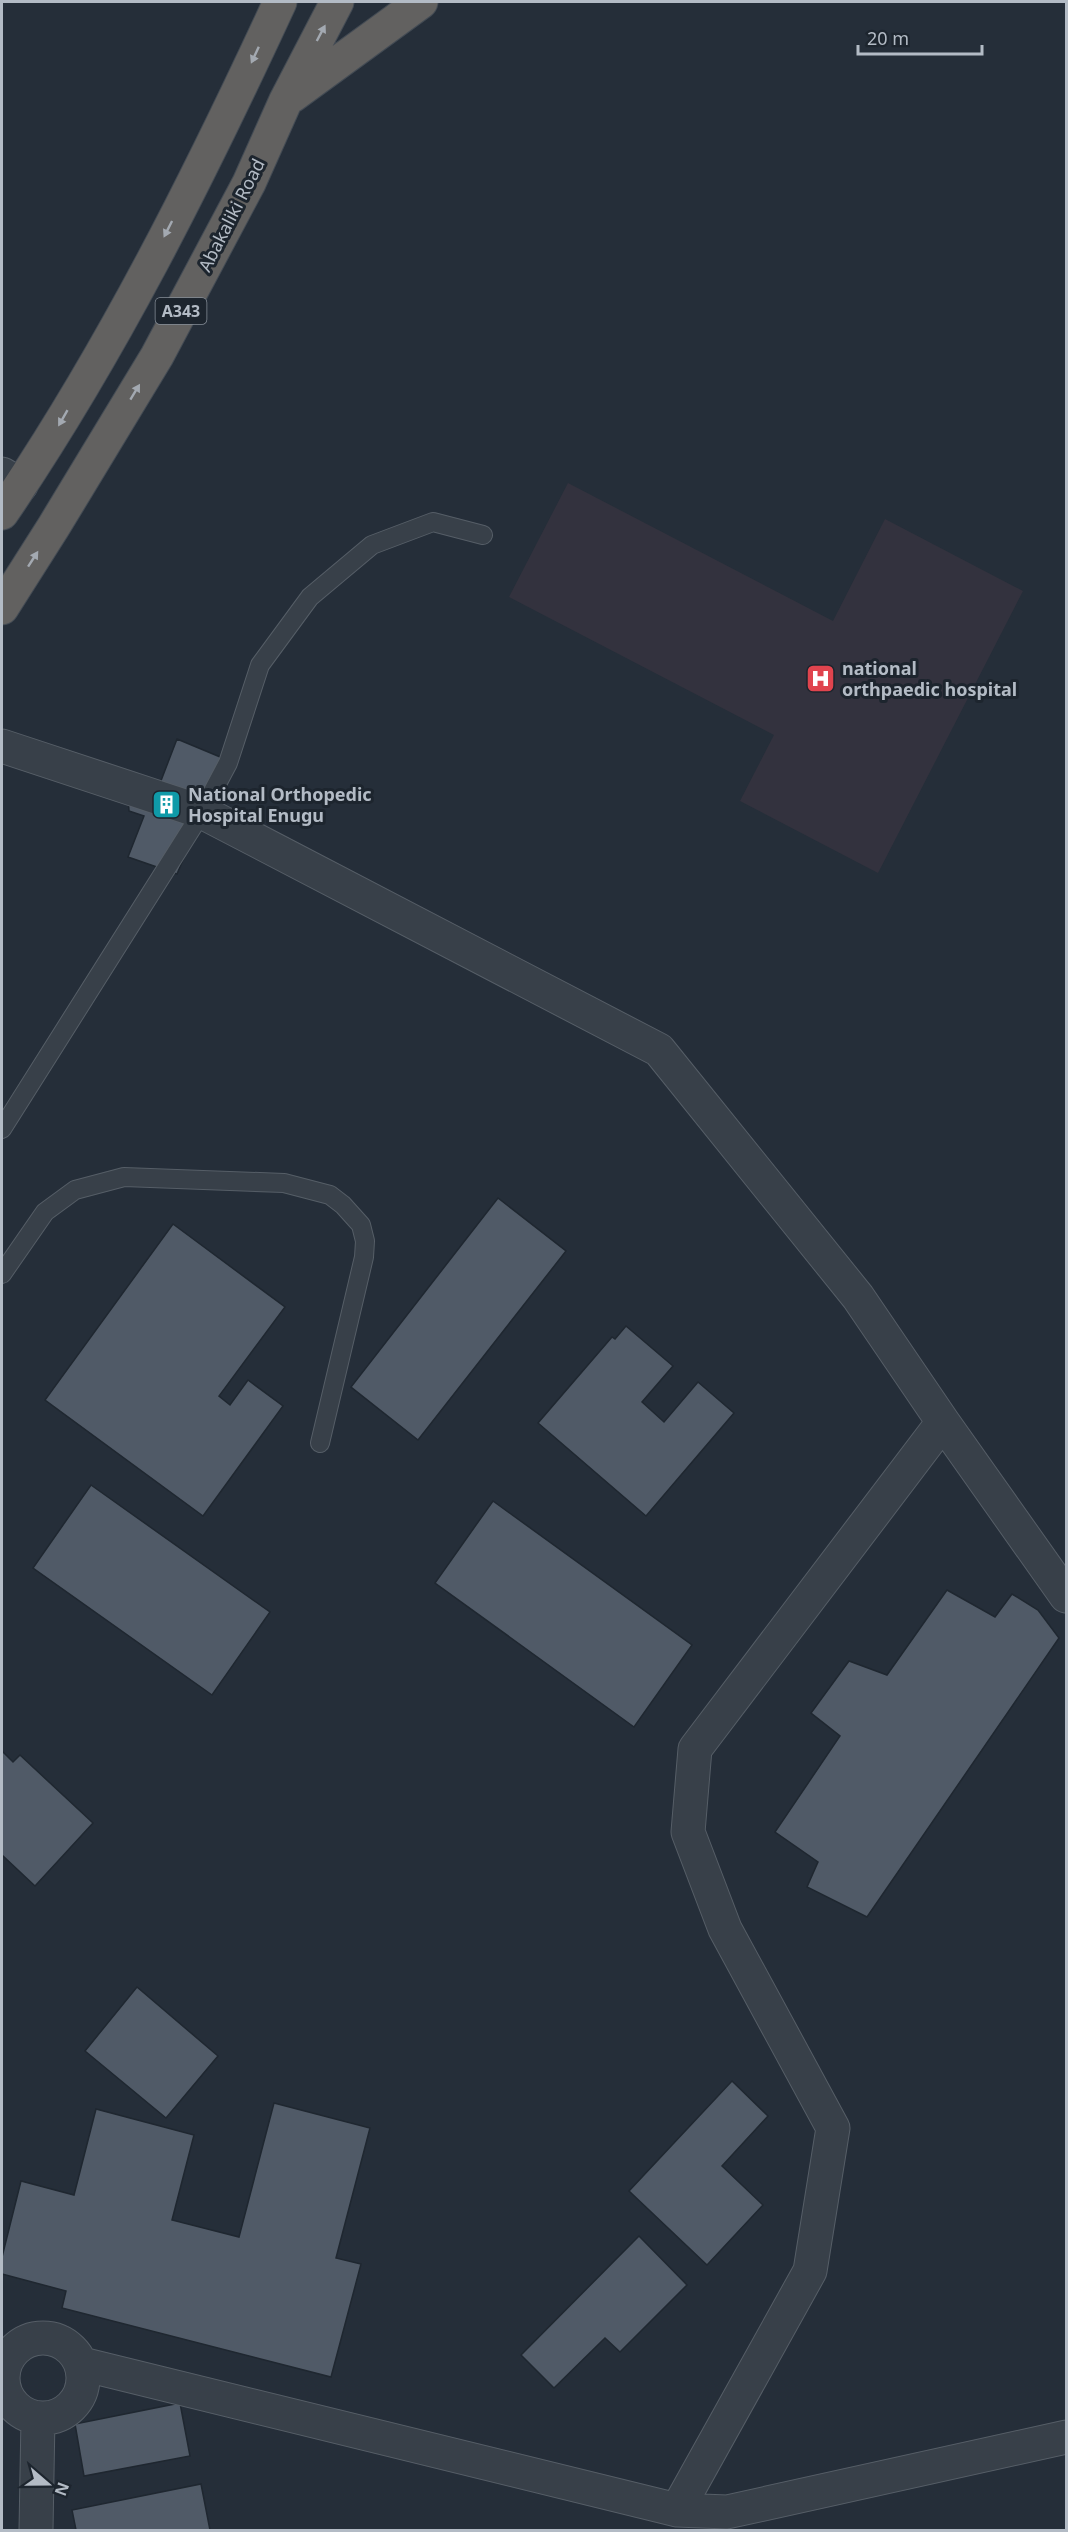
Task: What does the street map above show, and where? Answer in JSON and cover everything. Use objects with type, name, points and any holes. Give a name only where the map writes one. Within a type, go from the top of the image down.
[{"type":"highway","name":"A343","points":[[2,513],[11,479],[114,330],[162,242],[228,113],[280,2]]},
{"type":"highway","name":"Abakaliki Road","points":[[2,608],[157,356],[249,183],[286,100],[337,2]]},
{"type":"highway","points":[[286,100],[421,2]]},
{"type":"street","points":[[2,746],[202,812],[659,1050],[858,1297],[1066,1596]]},
{"type":"street","points":[[677,2510],[810,2271],[833,2128],[725,1929],[688,1832],[695,1749],[943,1422]]},
{"type":"street","points":[[44,2337],[60,2340],[73,2350],[82,2364],[83,2385],[75,2403],[59,2416],[38,2418],[24,2414],[13,2405],[5,2392],[3,2377],[7,2345],[44,2337]]},
{"type":"street","points":[[82,2364],[726,2522],[1066,2437]]},
{"type":"street","points":[[36,2530],[38,2418]]},
{"type":"lane","points":[[2,1128],[202,812],[228,764],[260,665],[310,597],[372,545],[433,522],[483,535]]},
{"type":"lane","points":[[2,1274],[45,1212],[75,1190],[114,1179],[124,1177],[285,1183],[330,1195],[361,1225],[365,1241],[364,1257],[320,1443]]},
{"type":"shaded area","name":"national orthpaedic hospital","points":[[568,483],[833,621],[885,519],[1023,591],[878,873],[740,801],[774,735],[509,597]]},
{"type":"building","name":"National Orthopedic Hospital Enugu","points":[[177,739],[225,759],[177,874],[128,857],[144,816],[129,811],[128,797],[157,791]]},
{"type":"building","points":[[498,1198],[566,1251],[418,1440],[351,1387]]},
{"type":"building","points":[[173,1224],[285,1307],[219,1396],[230,1405],[248,1380],[283,1406],[203,1516],[45,1400]]},
{"type":"building","points":[[626,1326],[673,1366],[642,1402],[664,1422],[698,1382],[734,1413],[646,1516],[538,1423],[612,1337],[615,1339]]},
{"type":"building","points":[[91,1485],[270,1612],[212,1695],[33,1568]]},
{"type":"building","points":[[493,1501],[692,1645],[634,1727],[435,1583]]},
{"type":"building","points":[[947,1590],[995,1617],[1012,1594],[1038,1610],[1059,1638],[867,1917],[807,1887],[818,1862],[775,1832],[840,1736],[811,1713],[849,1661],[887,1675]]},
{"type":"building","points":[[2,1751],[13,1762],[20,1755],[93,1823],[35,1886],[2,1855]]},
{"type":"building","points":[[137,1987],[218,2056],[166,2118],[85,2051]]},
{"type":"building","points":[[732,2081],[768,2116],[722,2166],[763,2205],[707,2265],[629,2191]]},
{"type":"building","points":[[274,2103],[370,2128],[336,2258],[361,2264],[331,2377],[62,2308],[66,2291],[2,2274],[2,2257],[21,2181],[74,2195],[96,2109],[194,2135],[172,2220],[239,2237]]},
{"type":"building","points":[[639,2236],[687,2285],[620,2352],[605,2338],[554,2388],[521,2355]]},
{"type":"building","points":[[180,2403],[190,2456],[84,2476],[75,2424]]},
{"type":"building","points":[[201,2484],[210,2530],[76,2530],[72,2510]]},
{"type":"place","name":"national orthpaedic hospital","points":[[821,678]]},
{"type":"place","name":"National Orthopedic Hospital Enugu","points":[[167,804]]}]
